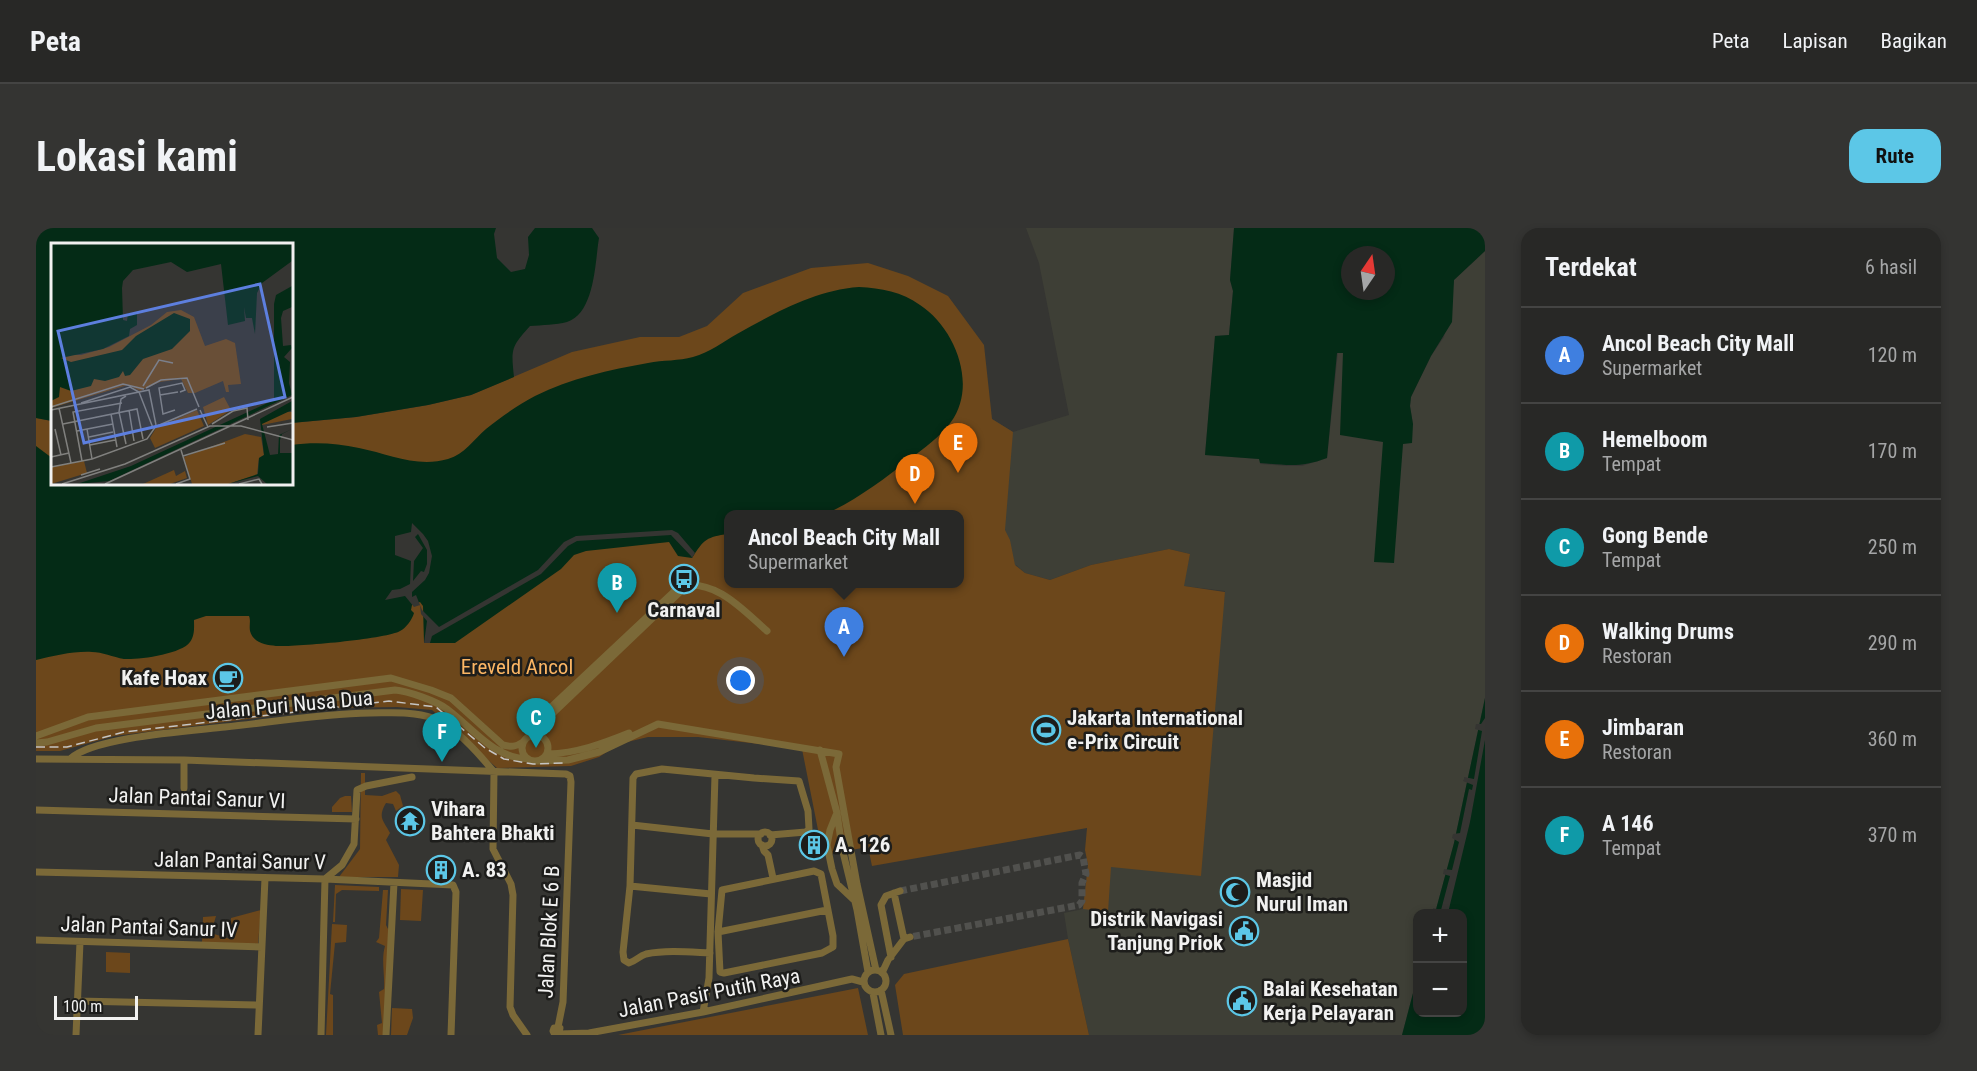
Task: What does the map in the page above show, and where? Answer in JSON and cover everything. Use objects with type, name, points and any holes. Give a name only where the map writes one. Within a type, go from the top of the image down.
[{"type":"street","points":[[36,736],[88,717],[391,678],[451,698],[503,745],[517,746],[534,735],[549,709],[680,586],[700,585],[721,593],[734,602],[766,633]]},
{"type":"street","points":[[328,687],[330,698]]},
{"type":"street","points":[[36,743],[96,728],[399,690],[441,705],[497,751],[510,756],[540,761],[568,760],[599,752],[658,724],[839,754],[836,767],[855,874],[876,971]]},
{"type":"street","name":"Jalan Puri Nusa Dua","points":[[70,759],[77,753],[109,742],[306,716],[394,712],[422,716],[442,723],[473,748],[494,772]]},
{"type":"street","points":[[67,726],[69,735]]},
{"type":"street","points":[[540,761],[548,754],[567,753],[595,747],[646,729]]},
{"type":"street","points":[[534,735],[545,738],[548,744],[548,754]]},
{"type":"street","points":[[523,742],[522,752],[528,759]]},
{"type":"street","points":[[820,750],[837,813],[842,848],[855,901],[876,971],[886,981],[881,990],[873,993]]},
{"type":"street","name":"Jalan Puri Nusa Dua","points":[[36,759],[184,760],[561,773]]},
{"type":"street","points":[[184,760],[184,788]]},
{"type":"street","points":[[632,825],[713,834],[761,834],[766,832],[770,835],[806,832],[809,828],[808,811],[798,781],[662,769],[636,774],[633,780],[630,886],[624,960],[629,963],[640,956],[665,951],[710,953]]},
{"type":"street","points":[[494,772],[493,849],[511,884],[513,895],[510,1007],[527,1035]]},
{"type":"street","name":"Jalan Blok E 6 B","points":[[556,1033],[563,1002],[571,782],[570,777],[561,773]]},
{"type":"street","points":[[703,1012],[709,978],[716,775]]},
{"type":"street","points":[[321,1035],[325,879],[342,865],[350,854],[356,835],[356,795],[359,789],[381,782],[412,777]]},
{"type":"street","points":[[830,784],[839,784]]},
{"type":"street","name":"Jalan Pantai Sanur VI","points":[[36,810],[356,819]]},
{"type":"street","points":[[837,813],[828,838],[832,869],[837,884],[855,901]]},
{"type":"street","points":[[761,834],[758,838],[766,845]]},
{"type":"street","points":[[770,835],[771,841],[766,845],[764,851],[768,855],[773,878]]},
{"type":"street","points":[[814,871],[821,874],[834,944],[829,950],[724,973],[720,971],[718,932],[722,890],[773,878],[814,871]]},
{"type":"street","name":"Jalan Pantai Sanur V","points":[[36,872],[325,879],[453,885],[456,892],[451,1035]]},
{"type":"street","points":[[258,1035],[265,878]]},
{"type":"street","points":[[386,1035],[394,882]]},
{"type":"street","points":[[630,886],[711,894]]},
{"type":"street","points":[[881,1035],[873,993],[866,989],[863,982],[864,976],[876,971],[891,957],[907,938],[897,892],[886,896],[881,905],[891,957]]},
{"type":"street","points":[[718,932],[827,910]]},
{"type":"street","name":"Jalan Pantai Sanur IV","points":[[36,940],[262,947]]},
{"type":"street","points":[[76,1035],[80,942]]},
{"type":"street","name":"Jalan Pasir Putih Raya","points":[[556,1033],[589,1033],[703,1012],[852,980],[863,982]]},
{"type":"street","points":[[881,990],[891,1035]]},
{"type":"street","points":[[78,1001],[259,1005]]},
{"type":"street","points":[[544,1035],[556,1033]]},
{"type":"shaded area","points":[[36,228],[496,228],[494,234],[497,258],[511,272],[525,269],[529,255],[528,237],[535,228],[592,228],[599,238],[592,286],[583,308],[576,317],[567,322],[530,326],[514,349],[514,377],[471,395],[428,405],[356,417],[292,423],[292,243],[51,243],[51,421],[36,418]]},
{"type":"shaded area","points":[[1026,228],[1234,228],[1230,280],[1233,291],[1229,335],[1215,336],[1205,455],[1260,459],[1260,464],[1287,466],[1302,466],[1327,458],[1338,352],[1344,353],[1413,425],[1411,397],[1431,356],[1444,337],[1454,280],[1485,251],[1485,698],[1454,843],[1436,909],[1413,909],[1413,993],[1402,1035],[1089,1035],[1064,913],[1083,909],[1088,865],[1224,601],[1225,591],[1183,586],[1190,554],[1169,549],[1091,565],[1050,580],[1025,573],[1016,565],[937,715],[734,588],[964,588],[964,510],[961,510],[992,419],[1013,432],[1069,415],[1039,263]]},
{"type":"shaded area","points":[[1234,228],[1485,228],[1485,251],[1454,280],[1452,322],[1431,356],[1411,397],[1412,443],[1403,444],[1394,563],[1374,562],[1383,442],[1340,435],[1343,353],[1337,353],[1327,458],[1301,465],[1286,465],[1260,463],[1259,459],[1205,455],[1215,336],[1229,335],[1233,291],[1230,280]]},
{"type":"shaded area","points":[[859,287],[899,294],[920,305],[932,315],[952,342],[959,358],[962,391],[959,407],[951,422],[937,437],[871,488],[834,510],[724,510],[724,535],[707,540],[692,558],[678,556],[669,542],[586,551],[574,555],[561,569],[455,643],[424,643],[423,606],[420,602],[412,605],[411,610],[414,613],[400,631],[360,640],[272,646],[260,643],[254,638],[250,631],[249,616],[206,616],[194,620],[190,642],[169,653],[124,659],[96,652],[78,652],[36,660],[36,446],[51,457],[51,484],[292,484],[292,445],[342,445],[425,462],[448,459],[459,454],[504,416],[549,390],[576,379],[605,372],[693,357],[711,350],[766,318],[796,304],[843,289]]},
{"type":"shaded area","points":[[1485,698],[1485,1035],[1402,1035],[1413,993],[1413,1017],[1467,1017],[1467,909],[1436,909],[1454,843]]},
{"type":"green space","name":"Ereveld Ancol","points":[[868,263],[908,276],[948,296],[984,345],[992,419],[1013,432],[1005,530],[1010,540],[1015,565],[1025,573],[1050,580],[1091,565],[1169,549],[1190,554],[1184,586],[1225,592],[1201,876],[1111,867],[1108,912],[1083,909],[1088,865],[1085,850],[1087,828],[872,866],[868,847],[823,855],[802,749],[698,737],[648,737],[619,744],[599,757],[571,766],[497,768],[432,710],[397,707],[334,708],[114,736],[60,751],[36,751],[36,418],[51,421],[51,484],[292,484],[292,423],[356,417],[428,405],[471,395],[572,352],[640,337],[679,337],[707,326],[743,293],[811,268]]},
{"type":"green space","points":[[361,773],[365,773],[365,795],[382,796],[396,791],[400,795],[403,806],[396,811],[393,804],[386,803],[382,812],[390,833],[386,840],[399,865],[398,877],[339,877],[360,849]]},
{"type":"green space","points":[[345,796],[351,796],[352,812],[332,812],[332,807]]},
{"type":"green space","points":[[335,885],[379,887],[379,891],[342,890],[336,894],[335,922],[333,922]]},
{"type":"green space","points":[[401,889],[423,890],[421,921],[400,920]]},
{"type":"green space","points":[[383,890],[388,890],[386,925],[389,931],[384,1035],[378,1035],[377,1025],[382,1023],[379,992],[384,989],[385,946],[376,942],[379,938]]},
{"type":"green space","points":[[261,910],[258,944],[202,942],[203,917],[216,916],[211,933],[230,939],[231,918]]},
{"type":"green space","points":[[332,924],[347,925],[346,942],[335,943],[330,994],[333,995],[333,1035],[326,1035]]},
{"type":"green space","points":[[1068,939],[1089,1035],[903,1035],[895,985],[904,974]]},
{"type":"green space","points":[[106,952],[130,953],[130,973],[106,972]]},
{"type":"green space","points":[[858,988],[868,1035],[618,1035]]},
{"type":"green space","points":[[392,1008],[412,1009],[413,1018],[407,1035],[391,1035]]},
{"type":"pier","points":[[412,523],[428,541],[432,556],[429,573],[412,592],[412,597],[416,595],[420,605],[414,607],[405,596],[385,600],[392,590],[410,584],[411,561],[395,555],[395,536],[411,532]],"holes":[[[418,534],[427,550],[427,564],[424,572],[421,571],[413,581],[414,561],[423,548],[415,537]]]},
{"type":"pier","points":[[672,530],[678,533],[695,553],[692,558],[671,535],[577,541],[568,546],[541,574],[432,636],[430,643],[424,643],[427,621],[421,614],[420,605],[439,627],[538,570],[564,542],[576,536]]},
{"type":"pier","points":[[1485,718],[1485,740],[1470,822],[1449,909],[1441,909],[1450,876],[1443,874],[1444,869],[1452,870],[1459,842],[1452,838],[1453,834],[1460,833],[1469,789],[1472,790],[1473,785],[1463,781],[1464,777],[1474,779],[1482,731],[1475,729],[1476,724],[1481,724]]},
{"type":"tunnel","points":[[900,891],[1080,855],[1083,857],[1086,874],[1082,883],[1082,901],[1079,905],[910,937]]},
{"type":"railway","points":[[36,747],[67,747],[124,732],[389,701],[436,707],[485,748],[504,759],[533,764],[563,763]]},
{"type":"place","name":"Jimbaran","points":[[958,473]]},
{"type":"place","name":"Walking Drums","points":[[915,504]]},
{"type":"place","name":"Carnaval","points":[[684,579]]},
{"type":"place","name":"Hemelboom","points":[[617,613]]},
{"type":"place","name":"Ancol Beach City Mall","points":[[844,657]]},
{"type":"place","name":"Kafe Hoax","points":[[228,678]]},
{"type":"place","name":"Jakarta International e-Prix Circuit","points":[[1046,730]]},
{"type":"place","name":"Gong Bende","points":[[536,748]]},
{"type":"place","name":"A 146","points":[[442,762]]},
{"type":"place","name":"Vihara Bahtera Bhakti","points":[[410,821]]},
{"type":"place","name":"A. 126","points":[[814,845]]},
{"type":"place","name":"A. 83","points":[[441,870]]},
{"type":"place","name":"Masjid Nurul Iman","points":[[1235,892]]},
{"type":"place","name":"Distrik Navigasi Tanjung Priok","points":[[1244,931]]},
{"type":"place","name":"Balai Kesehatan Kerja Pelayaran","points":[[1242,1001]]}]
